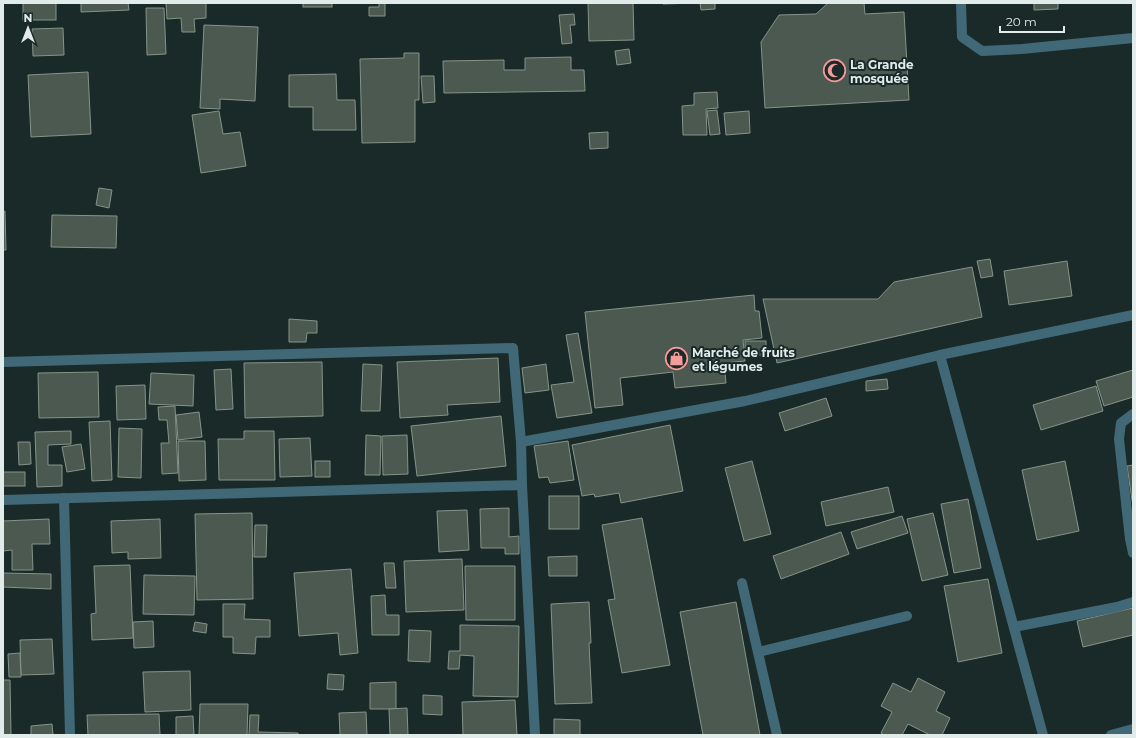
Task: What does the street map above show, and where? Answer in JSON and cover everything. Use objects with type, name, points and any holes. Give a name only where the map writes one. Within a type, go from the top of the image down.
[{"type":"street","points":[[961,3],[962,37],[982,51],[1022,49],[1133,38]]},
{"type":"street","points":[[521,442],[745,402],[940,356],[1133,315]]},
{"type":"street","points":[[3,362],[513,348],[521,442],[534,735]]},
{"type":"street","points":[[940,356],[1043,735]]},
{"type":"street","points":[[1133,414],[1120,423],[1119,438],[1133,554]]},
{"type":"street","points":[[3,500],[522,485]]},
{"type":"street","points":[[64,498],[70,735]]},
{"type":"street","points":[[742,582],[777,735]]},
{"type":"street","points":[[1014,627],[1117,607],[1133,602]]},
{"type":"street","points":[[758,652],[906,616]]},
{"type":"street","points":[[1111,735],[1133,730]]},
{"type":"building","points":[[23,3],[56,3],[56,20],[23,20]]},
{"type":"building","points":[[81,3],[128,3],[129,10],[81,12]]},
{"type":"building","points":[[166,3],[206,3],[206,18],[194,19],[195,32],[182,32],[181,18],[167,19]]},
{"type":"building","points":[[303,3],[332,3],[332,7],[303,7]]},
{"type":"building","points":[[379,3],[385,3],[385,16],[369,16],[369,7],[379,7]]},
{"type":"building","points":[[588,3],[633,3],[634,40],[589,41]]},
{"type":"building","points":[[663,3],[696,3],[663,4]]},
{"type":"building","points":[[700,3],[715,3],[715,9],[701,10]]},
{"type":"building","name":"La Grande mosquée","points":[[828,3],[864,3],[865,14],[904,12],[909,100],[765,108],[761,42],[779,15],[816,14]]},
{"type":"building","points":[[1034,3],[1058,3],[1058,9],[1034,10]]},
{"type":"building","points":[[146,8],[164,8],[166,54],[147,55]]},
{"type":"building","points":[[574,14],[575,25],[570,25],[572,43],[562,44],[559,15]]},
{"type":"building","points":[[204,25],[258,27],[255,101],[220,99],[220,109],[200,108]]},
{"type":"building","points":[[63,28],[64,55],[33,56],[32,29]]},
{"type":"building","points":[[629,49],[631,63],[617,65],[615,51]]},
{"type":"building","points":[[404,53],[419,53],[419,100],[415,100],[415,142],[362,143],[360,59],[404,58]]},
{"type":"building","points":[[571,57],[571,70],[584,70],[585,91],[444,93],[443,61],[504,60],[504,70],[525,70],[525,58]]},
{"type":"building","points":[[88,72],[91,134],[31,137],[28,75]]},
{"type":"building","points":[[336,74],[337,100],[355,100],[356,130],[313,130],[313,107],[289,107],[289,75]]},
{"type":"building","points":[[421,76],[434,76],[435,102],[423,103]]},
{"type":"building","points":[[717,92],[718,108],[706,109],[707,135],[683,135],[682,106],[694,105],[694,93]]},
{"type":"building","points":[[717,110],[720,134],[710,135],[707,111]]},
{"type":"building","points":[[219,111],[223,134],[240,132],[246,166],[201,173],[192,115]]},
{"type":"building","points":[[749,111],[750,133],[726,135],[724,113]]},
{"type":"building","points":[[608,132],[608,148],[590,149],[589,133]]},
{"type":"building","points":[[99,188],[112,190],[109,208],[96,205]]},
{"type":"building","points":[[5,211],[6,250],[3,250],[3,212]]},
{"type":"building","points":[[52,215],[117,216],[116,248],[51,247]]},
{"type":"building","points":[[990,259],[993,276],[981,278],[977,261]]},
{"type":"building","points":[[1067,261],[1072,296],[1009,305],[1004,271]]},
{"type":"building","points":[[972,267],[982,317],[777,363],[763,299],[878,299],[894,282]]},
{"type":"building","name":"Marché de fruits et légumes","points":[[754,295],[755,311],[759,311],[762,338],[743,340],[745,361],[724,363],[726,383],[675,388],[673,372],[620,378],[623,405],[595,408],[585,312]]},
{"type":"building","points":[[289,319],[317,321],[317,333],[307,333],[306,342],[289,342]]},
{"type":"building","points":[[578,333],[592,413],[557,418],[551,385],[574,382],[566,335]]},
{"type":"building","points":[[745,341],[766,341],[766,355],[745,355]]},
{"type":"building","points":[[498,358],[500,402],[447,405],[448,415],[400,418],[397,362]]},
{"type":"building","points":[[322,362],[323,416],[245,418],[244,363]]},
{"type":"building","points":[[363,364],[382,365],[380,411],[361,411]]},
{"type":"building","points":[[546,364],[549,390],[525,393],[522,368]]},
{"type":"building","points":[[231,369],[233,409],[216,410],[214,370]]},
{"type":"building","points":[[1133,370],[1133,397],[1104,406],[1096,381]]},
{"type":"building","points":[[98,372],[99,417],[39,418],[38,373]]},
{"type":"building","points":[[151,373],[194,375],[193,406],[149,404]]},
{"type":"building","points":[[887,379],[888,389],[866,391],[866,381]]},
{"type":"building","points":[[145,385],[146,419],[117,420],[116,386]]},
{"type":"building","points":[[1096,386],[1103,411],[1041,430],[1033,405]]},
{"type":"building","points":[[826,398],[832,416],[785,431],[779,413]]},
{"type":"building","points":[[175,406],[178,473],[162,474],[161,443],[169,443],[167,420],[159,420],[158,407]]},
{"type":"building","points":[[199,412],[202,437],[178,440],[176,415]]},
{"type":"building","points":[[501,416],[506,466],[417,476],[411,426]]},
{"type":"building","points":[[110,421],[112,480],[92,481],[89,422]]},
{"type":"building","points":[[670,425],[683,491],[621,503],[619,493],[595,497],[594,494],[582,496],[572,445]]},
{"type":"building","points":[[119,428],[142,429],[141,478],[118,477]]},
{"type":"building","points":[[71,431],[71,444],[48,445],[48,465],[62,465],[62,486],[37,487],[35,432]]},
{"type":"building","points":[[244,431],[274,431],[275,480],[219,480],[218,439],[244,439]]},
{"type":"building","points":[[366,435],[381,436],[380,475],[365,475]]},
{"type":"building","points":[[407,435],[408,474],[383,475],[382,436]]},
{"type":"building","points":[[310,438],[312,476],[280,477],[279,439]]},
{"type":"building","points":[[178,441],[205,441],[206,480],[179,481]]},
{"type":"building","points":[[568,441],[574,480],[550,483],[548,477],[539,478],[534,446]]},
{"type":"building","points":[[18,442],[30,442],[31,464],[19,465]]},
{"type":"building","points":[[81,444],[85,469],[67,472],[62,447]]},
{"type":"building","points":[[315,461],[330,461],[330,477],[315,477]]},
{"type":"building","points":[[752,461],[771,534],[744,541],[725,468]]},
{"type":"building","points":[[1065,461],[1079,531],[1037,540],[1022,470]]},
{"type":"building","points":[[1133,465],[1133,507],[1127,466]]},
{"type":"building","points":[[3,472],[25,472],[25,486],[3,486]]},
{"type":"building","points":[[888,487],[894,512],[826,526],[821,502]]},
{"type":"building","points":[[549,496],[579,496],[579,529],[549,529]]},
{"type":"building","points":[[968,499],[981,568],[954,573],[941,504]]},
{"type":"building","points":[[509,508],[509,537],[519,536],[519,554],[505,554],[505,548],[481,548],[480,509]]},
{"type":"building","points":[[467,510],[469,550],[439,552],[437,511]]},
{"type":"building","points":[[252,513],[253,599],[197,600],[195,514]]},
{"type":"building","points":[[933,513],[948,575],[922,581],[907,519]]},
{"type":"building","points":[[902,516],[908,533],[857,549],[851,532]]},
{"type":"building","points":[[642,518],[670,665],[622,673],[608,600],[615,599],[602,525]]},
{"type":"building","points":[[49,519],[50,544],[32,544],[33,570],[12,570],[12,550],[3,551],[3,521]]},
{"type":"building","points":[[160,519],[161,558],[128,559],[128,552],[112,553],[111,521]]},
{"type":"building","points":[[255,525],[267,525],[266,557],[254,557]]},
{"type":"building","points":[[841,532],[849,554],[781,579],[773,556]]},
{"type":"building","points":[[577,556],[577,576],[549,576],[548,557]]},
{"type":"building","points":[[462,559],[464,610],[406,612],[404,561]]},
{"type":"building","points":[[384,563],[394,563],[396,588],[386,588]]},
{"type":"building","points":[[130,565],[133,638],[92,640],[91,614],[96,613],[94,566]]},
{"type":"building","points":[[465,566],[515,566],[515,620],[466,620]]},
{"type":"building","points":[[351,569],[358,653],[340,655],[338,633],[299,636],[294,573]]},
{"type":"building","points":[[3,573],[51,574],[51,589],[3,587]]},
{"type":"building","points":[[144,575],[195,576],[194,615],[143,614]]},
{"type":"building","points":[[988,579],[1002,653],[958,662],[944,586]]},
{"type":"building","points":[[385,595],[386,615],[399,615],[399,635],[372,635],[371,596]]},
{"type":"building","points":[[589,602],[591,643],[589,643],[592,703],[555,704],[551,604]]},
{"type":"building","points":[[736,602],[760,735],[703,735],[680,612]]},
{"type":"building","points":[[223,604],[245,604],[244,619],[270,620],[270,637],[256,637],[255,654],[233,653],[233,637],[223,637]]},
{"type":"building","points":[[1133,608],[1133,635],[1083,647],[1077,621]]},
{"type":"building","points":[[153,621],[154,647],[134,648],[133,622]]},
{"type":"building","points":[[195,622],[207,624],[206,633],[193,631]]},
{"type":"building","points":[[460,625],[519,626],[518,697],[473,696],[474,656],[460,655],[459,669],[448,669],[449,651],[460,651]]},
{"type":"building","points":[[409,630],[431,631],[430,662],[408,661]]},
{"type":"building","points":[[52,639],[54,674],[21,675],[20,640]]},
{"type":"building","points":[[20,653],[21,677],[9,677],[8,654]]},
{"type":"building","points":[[190,671],[191,710],[145,712],[143,672]]},
{"type":"building","points":[[328,674],[344,675],[343,690],[327,689]]},
{"type":"building","points":[[918,678],[945,692],[936,711],[950,718],[942,735],[930,735],[908,724],[902,735],[884,735],[881,733],[892,712],[881,706],[893,683],[911,692]]},
{"type":"building","points":[[3,680],[10,680],[11,735],[3,735]]},
{"type":"building","points":[[396,682],[396,709],[370,709],[370,683]]},
{"type":"building","points":[[423,695],[442,696],[442,715],[423,714]]},
{"type":"building","points":[[515,700],[517,735],[463,735],[462,702]]},
{"type":"building","points":[[200,704],[248,704],[247,735],[199,735]]},
{"type":"building","points":[[407,708],[408,735],[390,735],[389,709]]},
{"type":"building","points":[[366,712],[367,735],[340,735],[339,713]]},
{"type":"building","points":[[159,714],[160,735],[88,735],[87,715]]},
{"type":"building","points":[[250,715],[259,715],[258,732],[298,733],[298,735],[249,735]]},
{"type":"building","points":[[193,716],[194,735],[176,735],[176,717]]},
{"type":"building","points":[[554,719],[580,720],[580,735],[554,735]]},
{"type":"building","points":[[52,724],[53,735],[31,735],[31,726]]},
{"type":"place","name":"La Grande mosquée","points":[[835,71]]},
{"type":"place","name":"Marché de fruits et légumes","points":[[676,359]]}]
